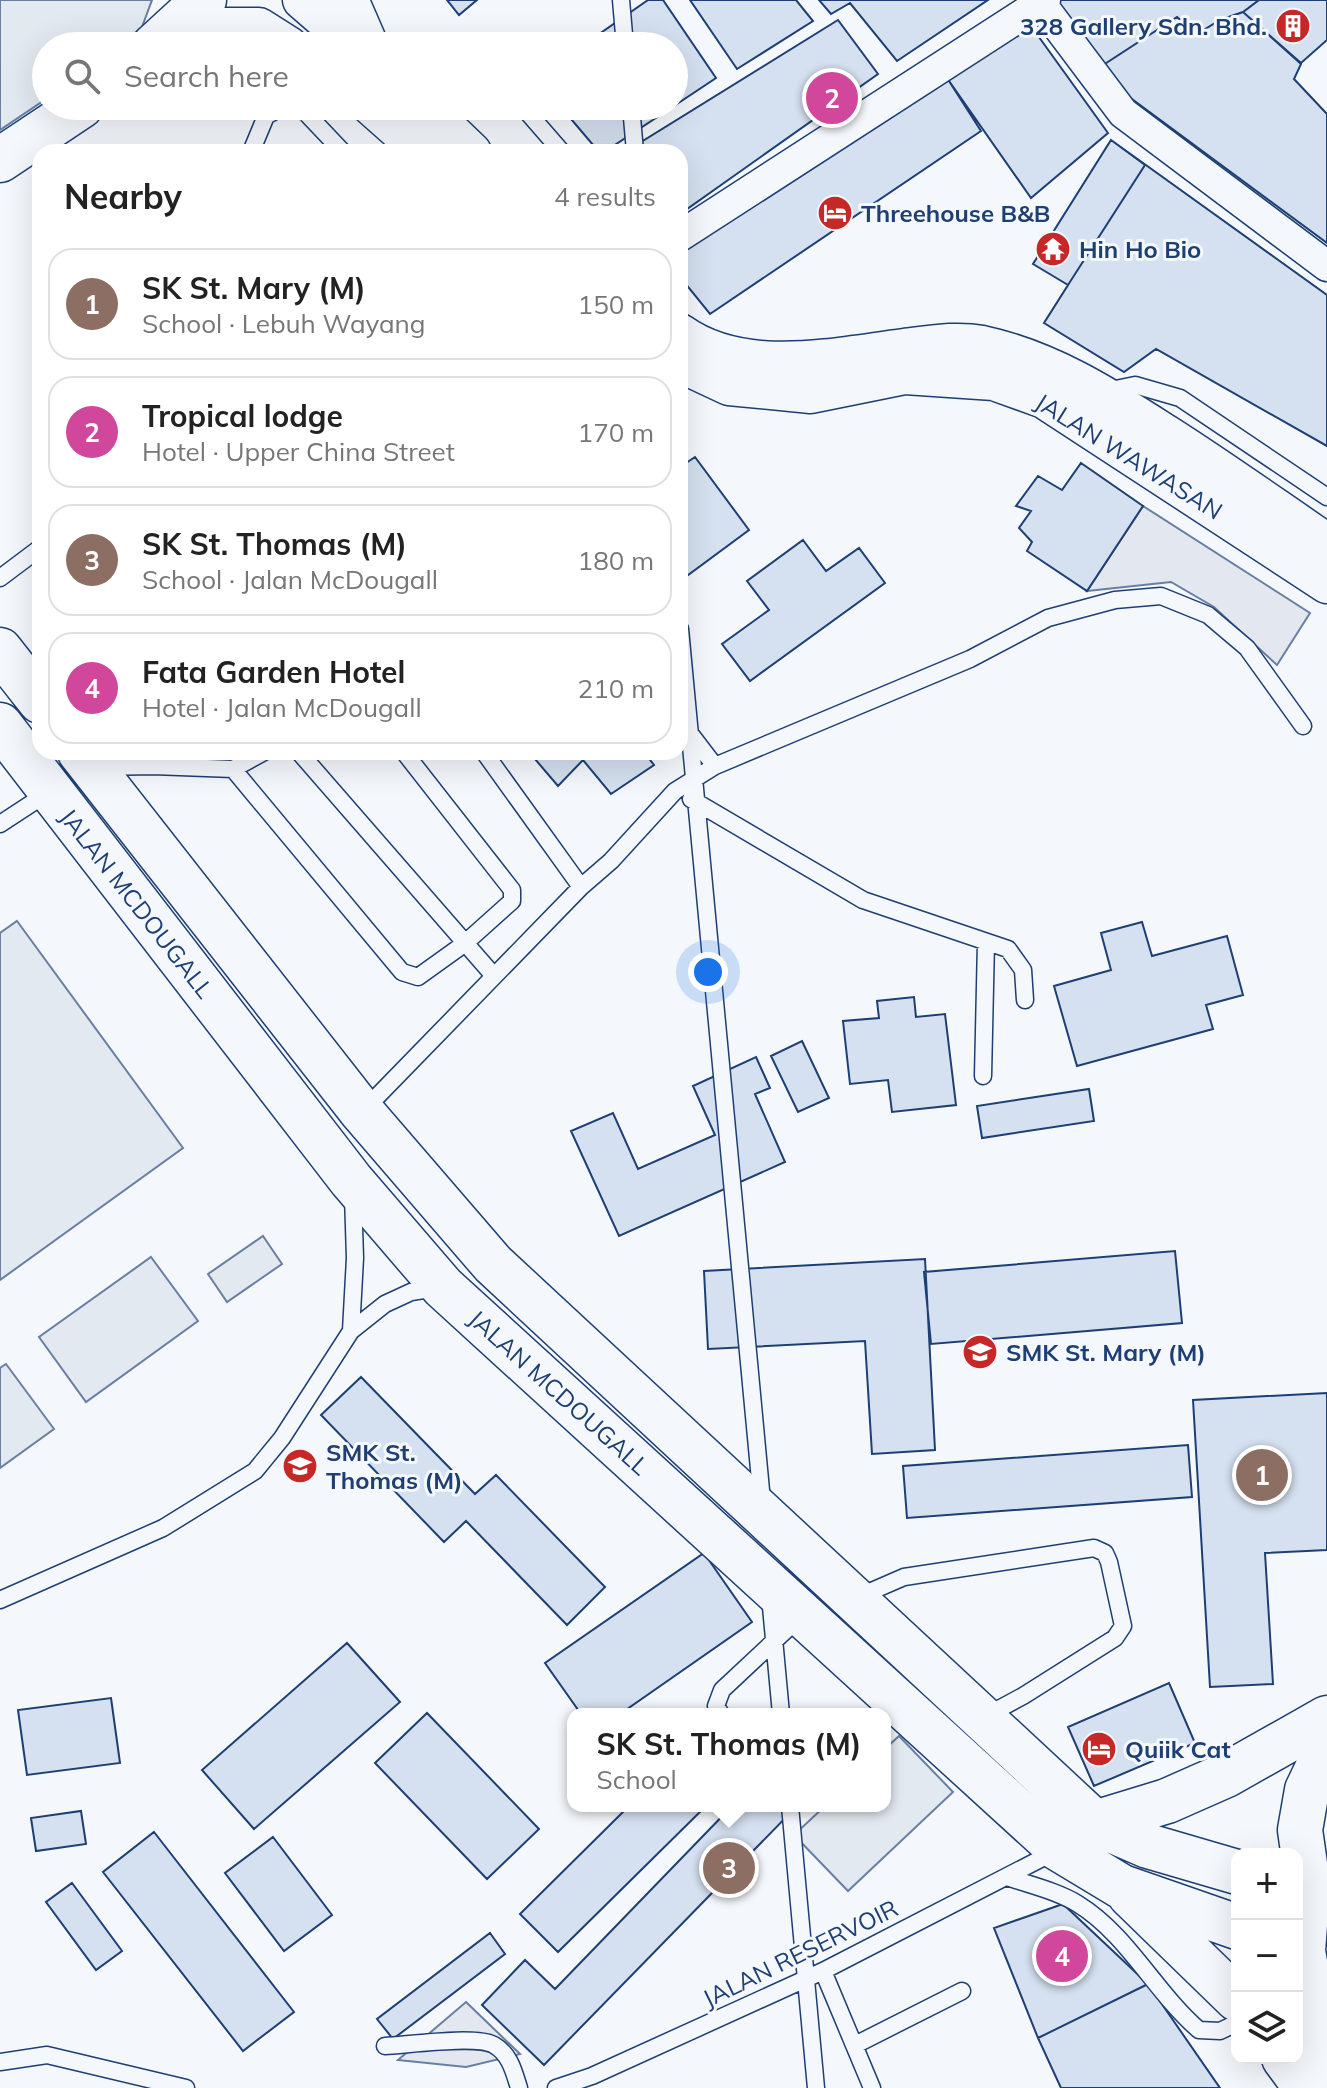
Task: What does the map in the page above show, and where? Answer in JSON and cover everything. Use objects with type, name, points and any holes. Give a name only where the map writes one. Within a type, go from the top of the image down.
[{"type":"main road","points":[[170,32],[204,0]]},
{"type":"main road","points":[[346,0],[360,32]]},
{"type":"main road","points":[[0,160],[60,120]]},
{"type":"main road","points":[[0,650],[32,691]]},
{"type":"main road","name":"JALAN MCDOUGALL","points":[[0,725],[351,1180],[443,1287],[1059,1849],[1122,1887],[1231,1925]]},
{"type":"main road","name":"JALAN MCDOUGALL","points":[[86,760],[362,1112],[493,1264],[1095,1823],[1148,1846],[1231,1870]]},
{"type":"main road","points":[[1095,1823],[1167,1801],[1226,1775],[1327,1718]]},
{"type":"main road","points":[[1327,1748],[1307,1790],[1300,1830],[1311,1885],[1309,1951],[1327,2088]]},
{"type":"main road","points":[[1122,1887],[1231,1993]]},
{"type":"main road","points":[[1288,2064],[1306,2088]]},
{"type":"street","points":[[302,0],[339,32]]},
{"type":"street","points":[[688,231],[1041,1],[1123,113],[1327,266]]},
{"type":"street","points":[[196,32],[215,27],[259,27],[267,32]]},
{"type":"street","points":[[387,120],[414,144]]},
{"type":"street","points":[[439,120],[464,144]]},
{"type":"street","name":"JALAN WAWASAN","points":[[688,337],[727,354],[766,361],[843,356],[951,342],[982,345],[1046,365],[1101,392],[1327,543]]},
{"type":"street","name":"JALAN WAWASAN","points":[[688,367],[729,386],[811,394],[905,375],[994,381],[1044,399],[1327,584]]},
{"type":"lane","points":[[621,0],[624,32]]},
{"type":"lane","points":[[254,144],[264,120]]},
{"type":"lane","points":[[313,120],[335,144]]},
{"type":"lane","points":[[534,120],[555,144]]},
{"type":"lane","points":[[632,120],[634,144]]},
{"type":"lane","points":[[1101,392],[1135,385],[1180,398],[1327,497]]},
{"type":"lane","points":[[0,578],[32,554]]},
{"type":"lane","points":[[362,1112],[581,887],[611,861],[675,791],[715,766],[970,659],[1048,618],[1115,600],[1161,596],[1185,603],[1208,615],[1247,648],[1303,726]]},
{"type":"lane","points":[[688,715],[780,1708]]},
{"type":"lane","points":[[688,731],[715,766]]},
{"type":"lane","points":[[86,760],[233,769],[249,760]]},
{"type":"lane","points":[[306,760],[494,976]]},
{"type":"lane","points":[[233,769],[402,972],[418,977],[464,944],[512,901],[512,890],[410,760]]},
{"type":"lane","points":[[490,760],[581,887]]},
{"type":"lane","points":[[0,824],[50,791]]},
{"type":"lane","points":[[675,791],[863,900],[1008,949],[1023,970],[1025,1000]]},
{"type":"lane","points":[[983,1076],[986,942]]},
{"type":"lane","points":[[351,1180],[355,1258],[351,1331]]},
{"type":"lane","points":[[0,1600],[163,1528],[255,1471],[282,1438],[351,1331],[385,1304],[411,1292],[443,1287]]},
{"type":"lane","points":[[853,1599],[904,1577],[1094,1548],[1105,1553],[1123,1626],[1115,1638],[1023,1696],[981,1718]]},
{"type":"lane","points":[[717,1708],[722,1690],[802,1615]]},
{"type":"lane","points":[[791,1812],[816,2088]]},
{"type":"lane","name":"JALAN RESERVOIR","points":[[556,2088],[592,2076],[823,1971],[1059,1849]]},
{"type":"lane","points":[[1007,1877],[1075,1902],[1106,1924],[1182,2015],[1199,2030],[1220,2031],[1231,2026]]},
{"type":"lane","points":[[823,1971],[872,2088]]},
{"type":"lane","points":[[855,2045],[962,1991]]},
{"type":"lane","points":[[385,2046],[473,2040],[493,2044],[510,2060],[519,2088]]},
{"type":"lane","points":[[0,2062],[47,2055],[186,2088]]},
{"type":"shaded area","points":[[0,0],[152,0],[142,27],[136,32],[32,32],[32,108],[0,130]]},
{"type":"shaded area","points":[[1143,506],[1310,613],[1277,665],[1214,607],[1171,582],[1087,591]]},
{"type":"shaded area","points":[[17,921],[183,1148],[0,1280],[0,933]]},
{"type":"shaded area","points":[[263,1236],[282,1264],[227,1302],[208,1274]]},
{"type":"shaded area","points":[[151,1257],[198,1321],[86,1402],[39,1337]]},
{"type":"shaded area","points":[[6,1364],[54,1429],[0,1468],[0,1368]]},
{"type":"shaded area","points":[[899,1736],[953,1792],[848,1891],[794,1835],[819,1812],[891,1812],[891,1743]]},
{"type":"shaded area","points":[[466,2002],[520,2054],[466,2067],[398,2060]]},
{"type":"building","points":[[447,0],[477,0],[459,15]]},
{"type":"building","points":[[648,0],[663,0],[685,32],[602,32]]},
{"type":"building","points":[[690,0],[796,0],[813,21],[737,69]]},
{"type":"building","points":[[819,0],[988,0],[897,61],[850,3],[831,14]]},
{"type":"building","points":[[1059,0],[1259,0],[1243,12],[1220,20],[1197,34],[1177,17],[1094,71],[1049,7]]},
{"type":"building","name":"328 Gallery Sdn. Bhd.","points":[[1259,0],[1327,0],[1327,40],[1301,63],[1243,12]]},
{"type":"building","points":[[1243,12],[1301,64],[1294,79],[1327,114],[1327,243],[1094,71],[1177,17],[1197,34],[1220,20]]},
{"type":"building","points":[[838,20],[878,74],[688,208],[688,144],[638,144],[677,120],[688,120],[688,113]]},
{"type":"building","points":[[1031,26],[1108,133],[1031,198],[947,78]]},
{"type":"building","points":[[688,37],[716,78],[688,97]]},
{"type":"building","points":[[947,78],[981,131],[710,314],[688,287],[688,245]]},
{"type":"building","points":[[572,120],[653,120],[616,144],[592,144]]},
{"type":"building","points":[[1111,140],[1327,295],[1327,446],[1156,349],[1124,372],[1044,323],[1068,285],[1033,264]]},
{"type":"building","points":[[1111,140],[1145,165],[1068,285],[1033,264]]},
{"type":"building","points":[[695,457],[749,530],[688,575],[688,462]]},
{"type":"building","points":[[1081,463],[1143,506],[1087,591],[1027,551],[1032,542],[1019,528],[1031,511],[1016,506],[1038,476],[1062,490]]},
{"type":"building","points":[[803,540],[826,571],[859,548],[885,583],[750,681],[722,644],[769,610],[747,581]]},
{"type":"building","points":[[536,760],[583,760],[558,786]]},
{"type":"building","points":[[583,760],[650,760],[654,765],[611,794]]},
{"type":"building","points":[[1142,922],[1152,956],[1227,936],[1243,995],[1206,1005],[1213,1029],[1077,1066],[1054,986],[1111,970],[1101,933]]},
{"type":"building","points":[[914,997],[916,1017],[945,1014],[956,1105],[892,1112],[888,1080],[850,1084],[843,1021],[879,1018],[877,1001]]},
{"type":"building","points":[[802,1041],[829,1098],[798,1112],[771,1056]]},
{"type":"building","points":[[756,1057],[770,1088],[755,1094],[785,1162],[619,1236],[571,1131],[613,1113],[638,1169],[715,1135],[693,1086]]},
{"type":"building","points":[[1089,1089],[1094,1121],[982,1138],[977,1106]]},
{"type":"building","points":[[1175,1251],[1182,1323],[931,1344],[924,1272]]},
{"type":"building","points":[[925,1259],[935,1450],[872,1454],[865,1341],[708,1349],[704,1271]]},
{"type":"building","points":[[361,1377],[475,1494],[496,1475],[605,1587],[567,1625],[466,1521],[444,1542],[321,1415]]},
{"type":"building","points":[[1327,1393],[1327,1550],[1265,1553],[1273,1684],[1210,1687],[1193,1400]]},
{"type":"building","points":[[1188,1445],[1192,1497],[907,1518],[903,1466]]},
{"type":"building","points":[[704,1553],[752,1622],[629,1708],[577,1708],[545,1663]]},
{"type":"building","points":[[347,1643],[400,1702],[254,1829],[202,1770]]},
{"type":"building","points":[[1169,1683],[1195,1743],[1094,1786],[1068,1727]]},
{"type":"building","points":[[111,1698],[120,1763],[27,1775],[18,1710]]},
{"type":"building","points":[[427,1713],[539,1829],[487,1879],[375,1763]]},
{"type":"building","points":[[81,1811],[86,1844],[36,1851],[31,1818]]},
{"type":"building","points":[[623,1812],[700,1812],[558,1952],[520,1914]]},
{"type":"building","points":[[726,1812],[791,1812],[544,2065],[482,2005],[525,1960],[555,1989]]},
{"type":"building","points":[[154,1832],[294,2012],[243,2051],[103,1872]]},
{"type":"building","points":[[273,1837],[332,1915],[284,1951],[225,1873]]},
{"type":"building","points":[[72,1883],[122,1951],[96,1970],[46,1902]]},
{"type":"building","points":[[1063,1904],[1148,1984],[1038,2038],[994,1928]]},
{"type":"building","points":[[490,1933],[505,1954],[393,2039],[377,2019]]},
{"type":"building","points":[[1148,1984],[1220,2088],[1061,2088],[1038,2038]]},
{"type":"place","name":"328 Gallery Sdn. Bhd.","points":[[1293,26]]},
{"type":"place","name":"Tropical lodge","points":[[832,98]]},
{"type":"place","name":"Threehouse B&B","points":[[835,213]]},
{"type":"place","name":"Hin Ho Bio","points":[[1053,249]]},
{"type":"place","name":"SMK St. Mary (M)","points":[[980,1352]]},
{"type":"place","name":"SMK St. Thomas (M)","points":[[300,1466]]},
{"type":"place","name":"SK St. Mary (M)","points":[[1262,1475]]},
{"type":"place","name":"Quiik Cat","points":[[1099,1749]]},
{"type":"place","name":"SK St. Thomas (M)","points":[[729,1868]]},
{"type":"place","name":"Fata Garden Hotel","points":[[1062,1956]]}]
